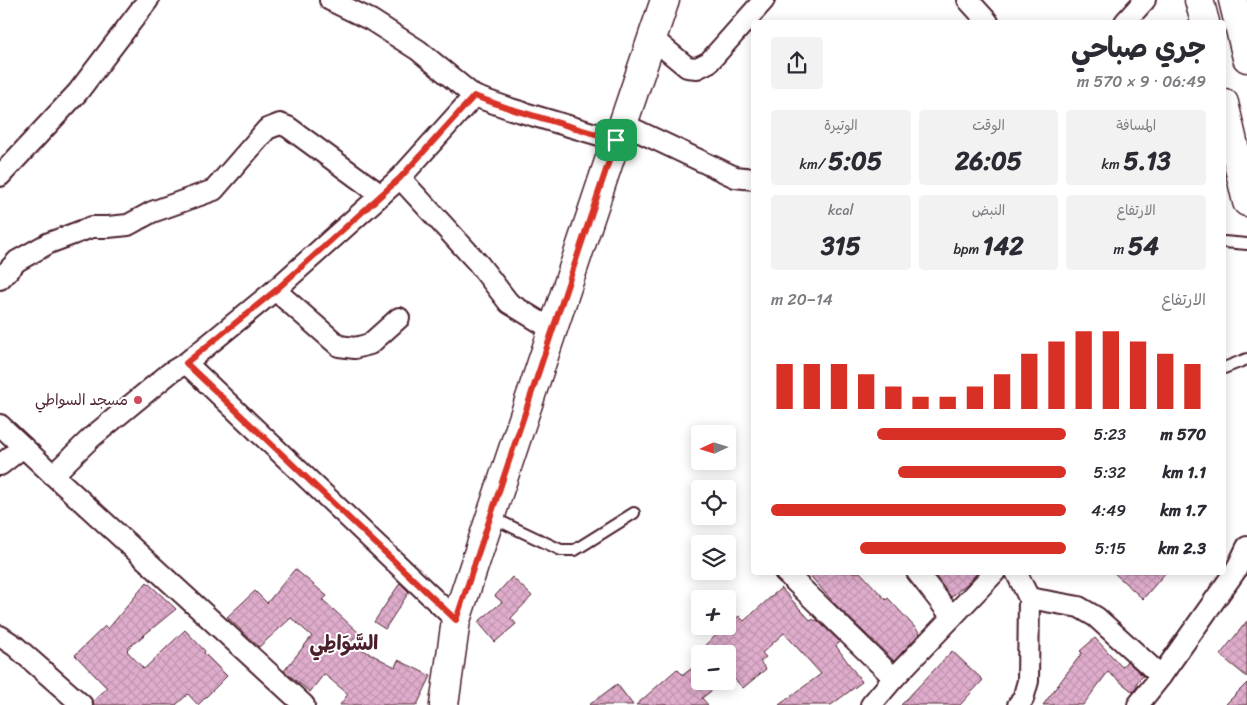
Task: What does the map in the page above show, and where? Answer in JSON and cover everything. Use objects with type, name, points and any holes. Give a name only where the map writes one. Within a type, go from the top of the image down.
[{"type":"street","points":[[0,176],[78,92],[148,0]]},
{"type":"street","points":[[330,0],[371,20],[418,50],[474,96],[511,109],[619,132],[735,177],[751,179]]},
{"type":"street","points":[[444,705],[456,620],[665,0]]},
{"type":"street","points":[[652,38],[687,67],[697,68],[708,62],[764,0]]},
{"type":"street","points":[[968,0],[986,20]]},
{"type":"street","points":[[1127,20],[1145,0]]},
{"type":"street","points":[[1199,0],[1204,20]]},
{"type":"street","points":[[1240,20],[1247,58]]},
{"type":"street","points":[[52,476],[92,438],[171,372],[186,363],[276,290],[400,178],[474,96]]},
{"type":"street","points":[[1226,112],[1247,202]]},
{"type":"street","points":[[0,279],[17,261],[49,243],[92,227],[128,225],[152,212],[214,190],[267,129],[280,124],[288,127],[381,195]]},
{"type":"street","points":[[400,178],[478,263],[509,303],[553,330]]},
{"type":"street","points":[[276,290],[339,346],[355,348],[370,344],[399,318]]},
{"type":"street","points":[[186,363],[456,620]]},
{"type":"street","points":[[0,425],[52,476],[304,705]]},
{"type":"street","points":[[0,465],[22,446]]},
{"type":"street","points":[[1230,564],[1247,547]]},
{"type":"street","points":[[788,575],[894,678]]},
{"type":"street","points":[[919,575],[952,617]]},
{"type":"street","points":[[872,705],[894,678],[992,575]]},
{"type":"street","points":[[1018,575],[1030,598],[1028,681],[1023,699],[1018,705]]},
{"type":"street","points":[[1138,705],[1161,676],[1223,575]]},
{"type":"street","points":[[1030,598],[1079,607],[1088,612],[1096,617],[1161,676]]},
{"type":"street","points":[[0,636],[15,646],[82,705]]},
{"type":"lane","points":[[1226,242],[1247,244]]},
{"type":"lane","points":[[1226,367],[1247,359]]},
{"type":"lane","points":[[490,517],[561,550],[575,550],[634,514]]},
{"type":"building","points":[[295,569],[327,596],[323,600],[359,633],[350,643],[395,667],[398,660],[431,676],[417,705],[340,705],[348,694],[324,674],[310,692],[284,671],[312,636],[291,618],[259,647],[227,617],[255,591],[267,603]]},
{"type":"building","points":[[810,575],[863,575],[886,600],[888,598],[920,633],[894,661],[834,603]]},
{"type":"building","points":[[934,575],[975,575],[968,583],[951,597]]},
{"type":"building","points":[[1116,575],[1163,575],[1143,599]]},
{"type":"building","points":[[512,577],[532,596],[511,618],[516,624],[495,642],[478,622],[502,602],[495,596]]},
{"type":"building","points":[[147,582],[176,609],[127,649],[127,651],[144,669],[185,630],[227,676],[198,705],[188,694],[176,705],[94,705],[93,701],[107,688],[75,655],[105,626],[108,629]]},
{"type":"building","points":[[400,583],[409,592],[385,629],[374,622]]},
{"type":"building","points":[[781,588],[811,621],[813,619],[817,620],[840,642],[836,646],[862,682],[831,705],[779,705],[821,674],[784,633],[762,653],[766,657],[760,662],[766,669],[743,688],[736,681],[736,645],[706,644],[717,635],[736,635],[736,619],[739,616],[744,621]]},
{"type":"building","points":[[1247,621],[1247,677],[1220,655]]},
{"type":"building","points":[[1095,638],[1122,667],[1127,661],[1143,676],[1136,683],[1138,685],[1133,692],[1108,672],[1083,705],[1043,705],[1082,653],[1080,651]]},
{"type":"building","points":[[952,651],[983,680],[960,705],[901,705]]},
{"type":"building","points":[[677,669],[683,675],[691,669],[691,690],[712,690],[702,698],[708,705],[636,705]]},
{"type":"building","points":[[1247,683],[1247,705],[1225,705]]},
{"type":"building","points":[[617,684],[633,705],[589,705]]},
{"type":"place","name":"مسجد السواطي","points":[[138,400]]},
{"type":"district","name":"السَّوَاطِي","points":[[344,643]]},
{"type":"route","points":[[474,96],[616,140],[456,620],[186,363],[276,290],[400,178],[474,96]]}]
